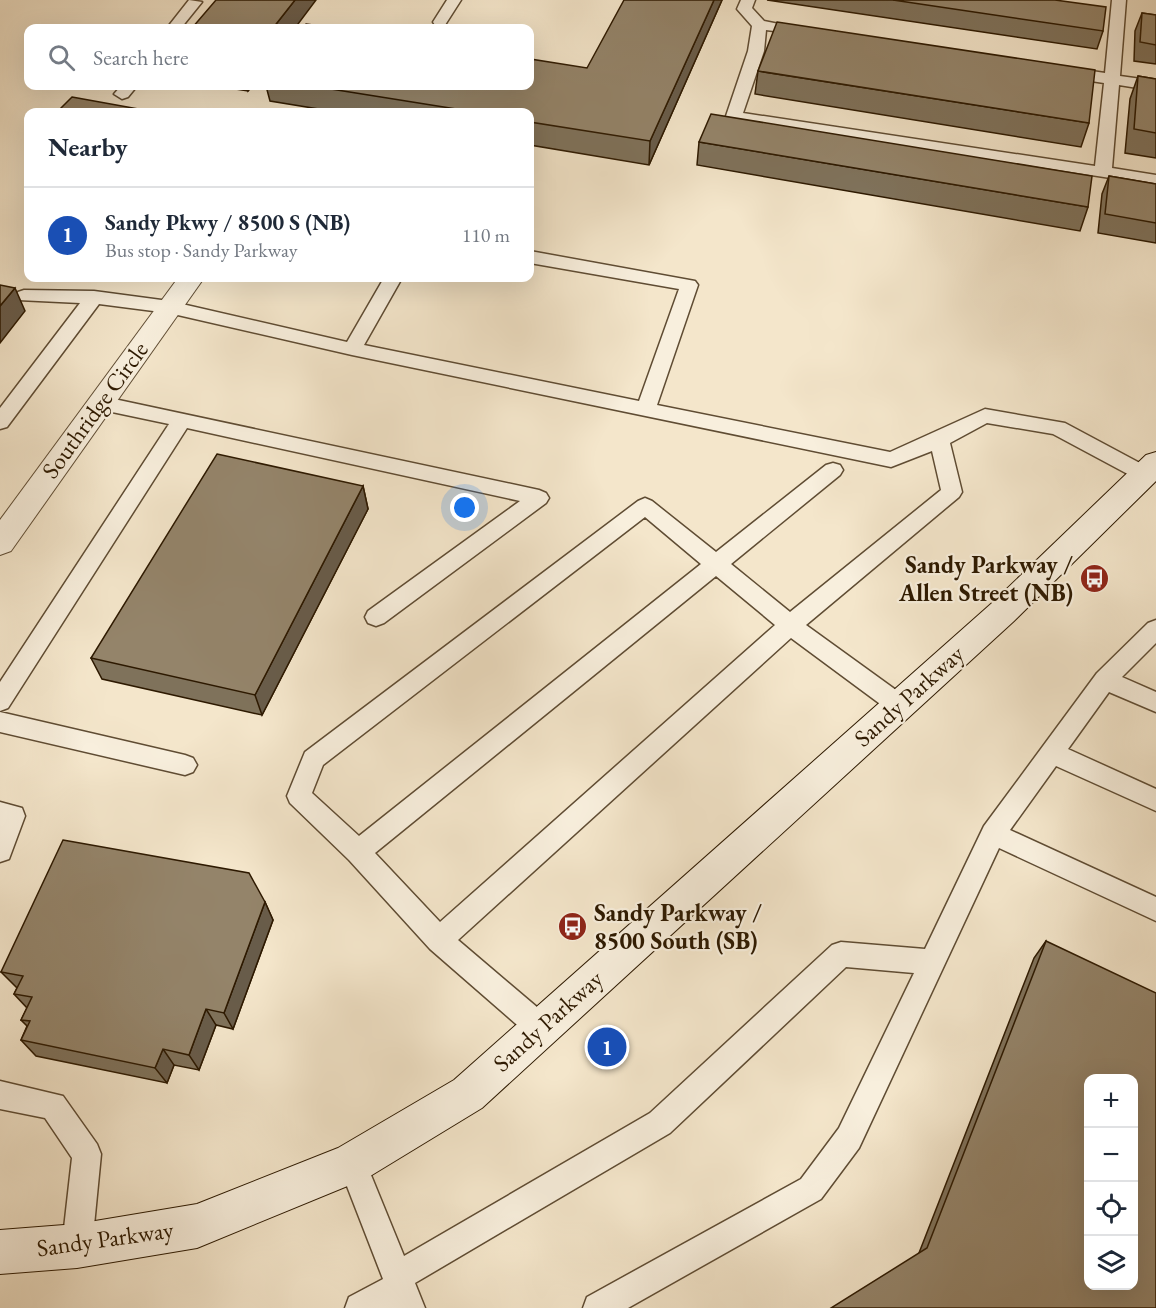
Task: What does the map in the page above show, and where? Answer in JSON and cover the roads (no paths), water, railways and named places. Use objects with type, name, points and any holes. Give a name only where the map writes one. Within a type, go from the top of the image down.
[{"type":"main road","name":"Southridge Circle","points":[[0,543],[188,282]]},
{"type":"main road","name":"Sandy Parkway","points":[[0,1252],[77,1246],[197,1226],[352,1163],[468,1094],[1003,612],[1152,473]]},
{"type":"lane","points":[[440,22],[454,0]]},
{"type":"lane","points":[[748,0],[744,9],[759,25],[795,30]]},
{"type":"lane","points":[[1103,172],[1119,0]]},
{"type":"lane","points":[[177,24],[193,1]]},
{"type":"lane","points":[[759,25],[756,51],[734,116],[1156,180]]},
{"type":"lane","points":[[1054,70],[1156,86]]},
{"type":"lane","points":[[534,258],[689,285],[646,410]]},
{"type":"lane","points":[[352,350],[391,282]]},
{"type":"lane","points":[[24,296],[94,297],[169,307],[352,350],[891,460],[939,440],[985,416],[1037,424],[1058,428],[1152,473]]},
{"type":"lane","points":[[0,422],[94,297]]},
{"type":"lane","points":[[100,404],[539,498],[376,617]]},
{"type":"lane","points":[[0,701],[182,420]]},
{"type":"lane","points":[[439,940],[790,625],[952,492],[939,440]]},
{"type":"lane","points":[[358,852],[833,470]]},
{"type":"lane","points":[[542,1028],[439,940],[358,852],[299,796],[313,759],[645,506],[790,625],[899,705]]},
{"type":"lane","points":[[598,1308],[812,1189],[849,1138],[993,834],[1105,680],[1156,629]]},
{"type":"lane","points":[[1105,680],[1156,702]]},
{"type":"lane","points":[[0,722],[185,765]]},
{"type":"lane","points":[[1052,753],[1156,801]]},
{"type":"lane","points":[[0,813],[13,816],[0,851]]},
{"type":"lane","points":[[993,834],[1156,909]]},
{"type":"lane","points":[[398,1276],[660,1123],[841,954],[932,962]]},
{"type":"lane","points":[[0,1095],[53,1106],[87,1154],[77,1246]]},
{"type":"lane","points":[[352,1163],[410,1308]]},
{"type":"lane","points":[[360,1308],[401,1286],[410,1308]]},
{"type":"place","name":"Sandy Parkway / Allen Street (NB)","points":[[1094,579]]},
{"type":"place","name":"Sandy Parkway / 8500 South (SB)","points":[[573,927]]},
{"type":"place","name":"Sandy Pkwy / 8500 S (NB)","points":[[607,1047]]}]
